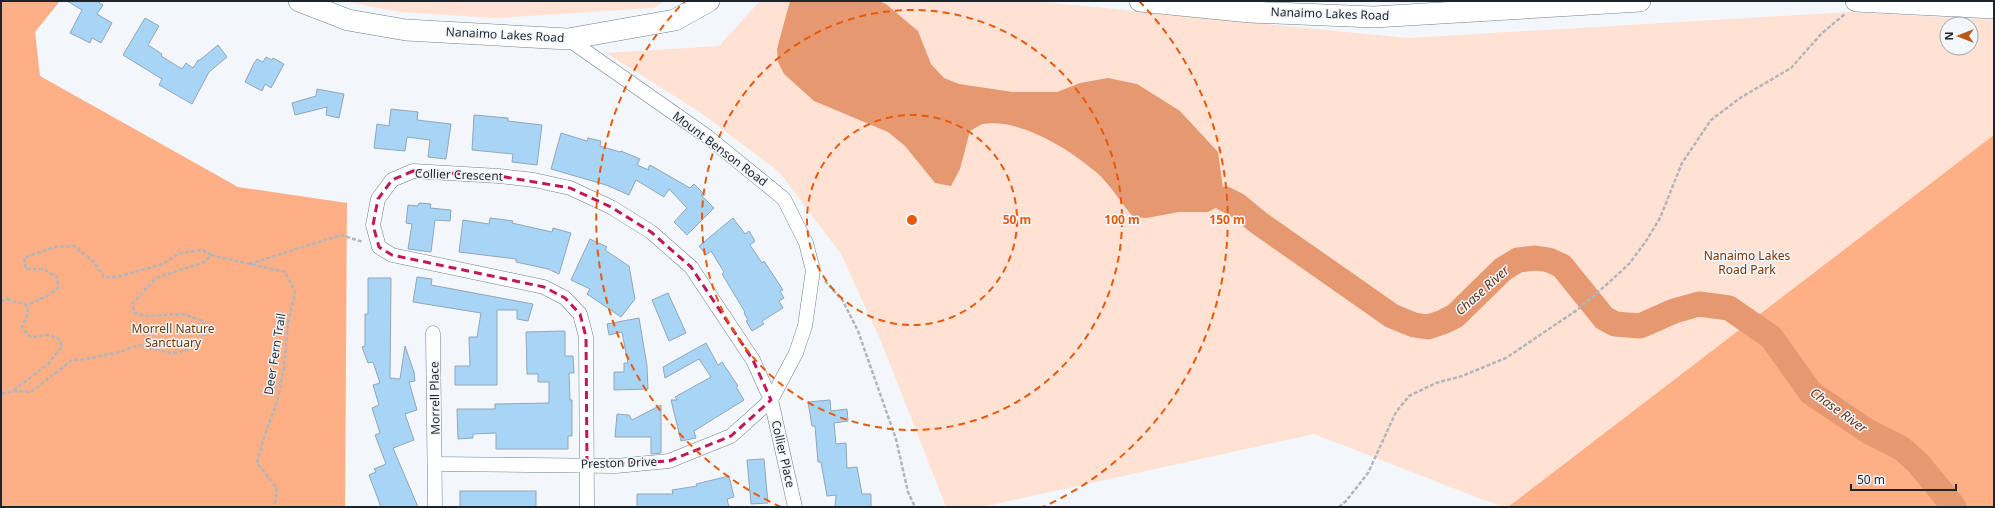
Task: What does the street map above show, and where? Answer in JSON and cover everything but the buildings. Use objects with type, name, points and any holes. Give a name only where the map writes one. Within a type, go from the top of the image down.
[{"type":"street","name":"Nanaimo Lakes Road","points":[[299,1],[348,20],[406,30],[568,39],[675,20],[709,1]]},
{"type":"street","name":"Nanaimo Lakes Road","points":[[1140,1],[1250,12],[1374,17],[1640,1]]},
{"type":"street","points":[[1862,1],[1994,8]]},
{"type":"street","name":"Mount Benson Road","points":[[568,39],[708,137],[784,199],[806,243],[812,265],[813,270],[809,299]]},
{"type":"street","name":"Collier Crescent","points":[[379,247],[373,225],[378,199],[392,180],[413,171],[499,176],[534,180],[570,188],[611,207],[652,232],[691,267],[753,360],[771,400]]},
{"type":"street","points":[[379,247],[392,255],[544,287],[565,298],[580,314],[586,337],[587,507]]},
{"type":"street","name":"Preston Drive","points":[[435,464],[616,466],[668,461],[731,436],[771,400],[796,353],[805,326],[809,299]]},
{"type":"street","name":"Morrell Place","points":[[433,333],[435,507]]},
{"type":"street","name":"Collier Place","points":[[771,400],[795,507]]},
{"type":"path","points":[[1339,507],[1346,501],[1368,473],[1396,412],[1409,396],[1436,383],[1462,376],[1506,358],[1577,310],[1605,286],[1629,264],[1646,241],[1660,218],[1682,162],[1711,120],[1740,98],[1791,68],[1822,33],[1862,1]]},
{"type":"path","points":[[249,264],[341,235],[379,247]]},
{"type":"path","name":"Deer Fern Trail","points":[[26,305],[47,296],[58,288],[57,277],[43,269],[26,269],[24,258],[54,248],[74,246],[94,262],[104,277],[117,277],[163,264],[179,253],[203,250],[211,255],[285,272],[295,292],[288,323],[284,368],[277,402],[264,437],[257,463],[277,488],[275,507]]},
{"type":"path","points":[[1,394],[14,391],[30,392],[72,360],[86,359],[120,352],[139,345],[171,353],[194,346],[207,331],[203,321],[183,314],[144,316],[134,313],[133,303],[156,278],[206,262],[211,255]]},
{"type":"path","points":[[812,265],[843,301],[858,331],[896,439],[908,492],[915,507]]},
{"type":"path","points":[[1,301],[7,299],[26,305],[28,314],[22,328],[31,336],[50,335],[60,339],[62,346],[48,364],[14,391]]},
{"type":"highlighted area","points":[[413,171],[499,176],[570,188],[611,207],[651,232],[691,267],[753,360],[771,400],[731,436],[669,461],[587,465],[586,337],[580,314],[565,298],[544,287],[392,255],[379,247],[373,225],[378,199],[392,180]]},
{"type":"green space","name":"Morrell Nature Sanctuary","points":[[1,1],[60,1],[35,32],[40,76],[238,187],[347,203],[345,507],[1,507]]},
{"type":"green space","points":[[343,1],[665,1],[654,8],[496,18],[399,12]]},
{"type":"green space","name":"Nanaimo Lakes Road Park","points":[[760,1],[1033,1],[1408,38],[1850,12],[1939,17],[1939,56],[1979,56],[1979,19],[1994,20],[1994,507],[1502,507],[1314,434],[982,507],[946,507],[882,344],[841,254],[779,172],[701,113],[606,53],[719,46]]},
{"type":"green space","points":[[1994,135],[1994,507],[1508,507]]},
{"type":"shaded area","points":[[790,1],[879,1],[886,4],[918,31],[931,64],[944,78],[959,84],[1013,92],[1057,92],[1080,83],[1108,78],[1137,84],[1180,111],[1218,152],[1225,203],[1208,212],[1179,212],[1147,218],[1133,217],[1101,177],[1072,154],[1028,130],[997,123],[983,124],[970,131],[960,169],[951,186],[935,183],[905,146],[888,132],[814,101],[784,74],[778,62],[777,49]]},
{"type":"waterway","name":"Chase River","points":[[1225,199],[1237,205],[1259,223],[1392,316],[1414,325],[1428,327],[1455,316],[1503,269],[1518,260],[1535,258],[1549,260],[1562,266],[1604,318],[1615,324],[1640,326],[1674,311],[1699,304],[1729,308],[1771,337],[1811,393],[1869,432],[1901,448],[1918,463],[1954,507]]}]
